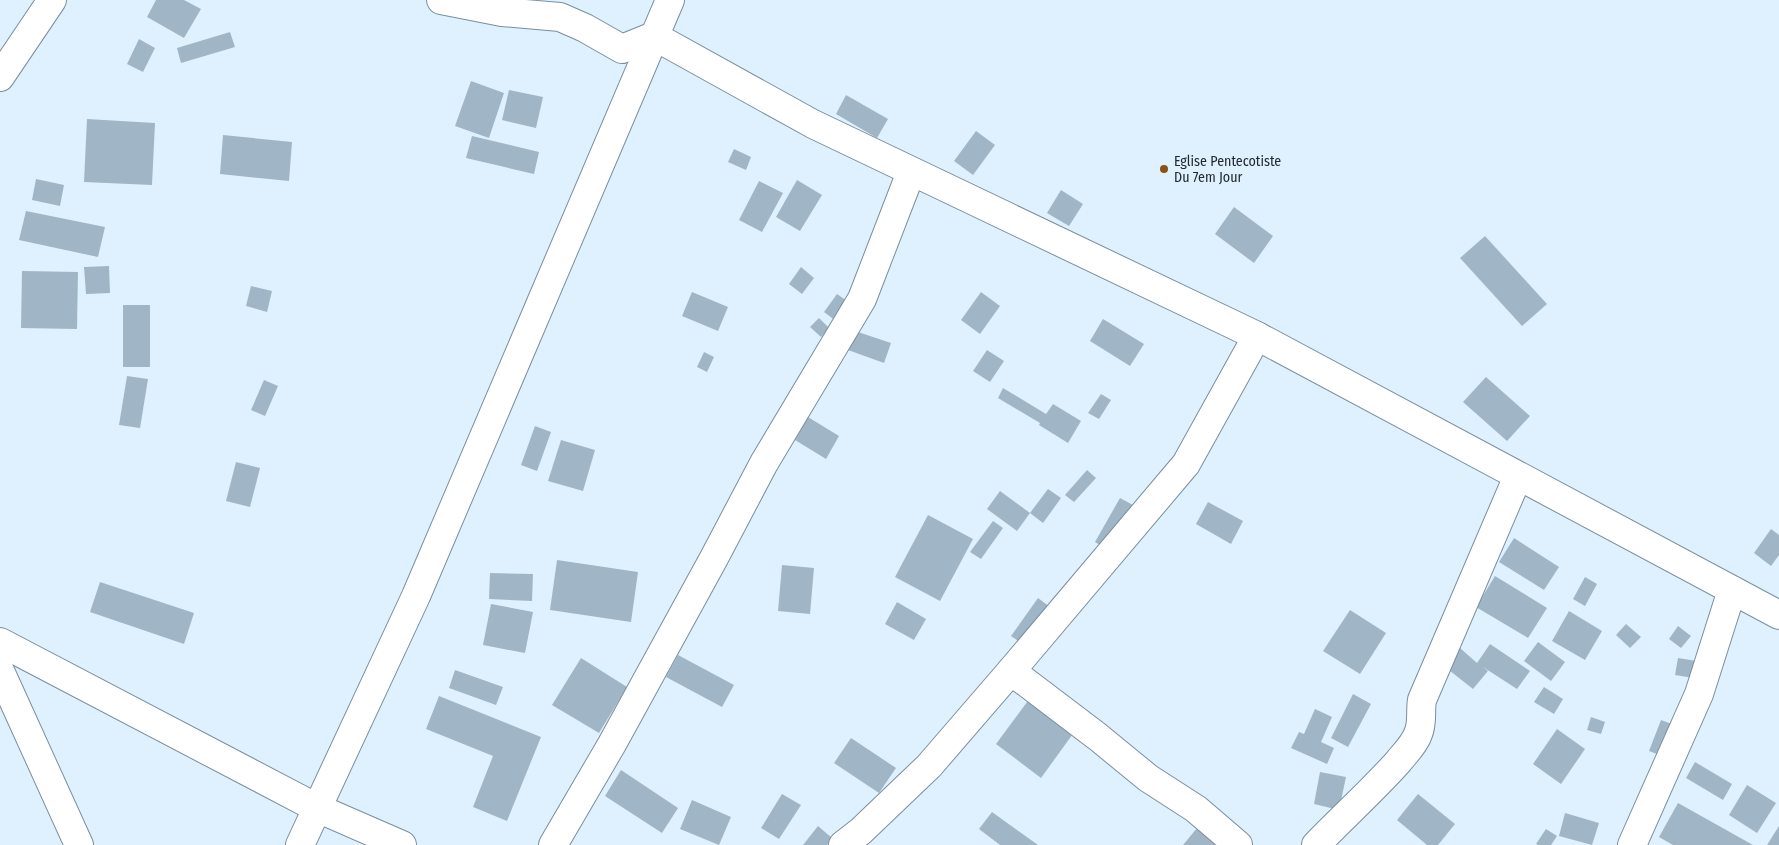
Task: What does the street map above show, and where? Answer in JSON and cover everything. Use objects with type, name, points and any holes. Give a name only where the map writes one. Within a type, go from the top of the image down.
[{"type":"street","points":[[0,77],[52,0]]},
{"type":"street","points":[[441,0],[502,12],[560,17],[585,28],[622,49],[654,36]]},
{"type":"street","points":[[300,845],[420,587],[670,0]]},
{"type":"street","points":[[654,36],[813,124],[1257,336],[1779,616]]},
{"type":"street","points":[[553,845],[612,744],[764,463],[862,299],[911,172]]},
{"type":"street","points":[[843,845],[861,831],[929,766],[1186,464],[1257,336]]},
{"type":"street","points":[[1316,845],[1380,782],[1414,743],[1422,721],[1422,700],[1518,476]]},
{"type":"street","points":[[1632,845],[1699,694],[1732,590]]},
{"type":"street","points":[[0,642],[317,808],[402,845]]},
{"type":"street","points":[[0,671],[79,845]]},
{"type":"street","points":[[1011,671],[1098,737],[1148,778],[1196,809],[1238,845]]},
{"type":"building","points":[[156,0],[184,0],[201,9],[184,38],[147,17]]},
{"type":"building","points":[[230,32],[235,47],[181,63],[177,48]]},
{"type":"building","points":[[139,39],[155,48],[143,72],[127,64]]},
{"type":"building","points":[[471,81],[504,93],[489,138],[455,126]]},
{"type":"building","points":[[509,90],[543,97],[536,128],[502,120]]},
{"type":"building","points":[[846,95],[888,119],[877,138],[836,114]]},
{"type":"building","points":[[87,119],[155,123],[152,185],[84,182]]},
{"type":"building","points":[[976,131],[995,145],[973,175],[954,161]]},
{"type":"building","points":[[223,135],[292,142],[289,181],[220,174]]},
{"type":"building","points":[[472,136],[539,152],[534,174],[466,158]]},
{"type":"building","points":[[734,149],[751,157],[746,170],[728,162]]},
{"type":"building","points":[[36,179],[64,185],[60,206],[32,200]]},
{"type":"building","points":[[797,180],[822,195],[800,231],[776,217]]},
{"type":"building","points":[[759,181],[783,193],[762,232],[739,220]]},
{"type":"building","points":[[1061,190],[1083,204],[1069,226],[1047,213]]},
{"type":"building","points":[[1234,207],[1273,236],[1254,263],[1215,234]]},
{"type":"building","points":[[26,211],[105,227],[98,257],[19,240]]},
{"type":"building","points":[[1485,236],[1547,304],[1522,326],[1460,258]]},
{"type":"building","points":[[109,266],[110,293],[86,294],[84,267]]},
{"type":"building","points":[[801,267],[814,278],[802,294],[789,284]]},
{"type":"building","points":[[22,271],[78,272],[77,329],[21,328]]},
{"type":"building","points":[[251,286],[272,291],[267,312],[246,306]]},
{"type":"building","points":[[692,292],[728,307],[718,331],[682,316]]},
{"type":"building","points":[[981,292],[1000,306],[980,334],[961,320]]},
{"type":"building","points":[[837,294],[853,305],[840,324],[824,312]]},
{"type":"building","points":[[123,305],[150,305],[150,367],[123,367]]},
{"type":"building","points":[[819,318],[829,328],[821,337],[810,327]]},
{"type":"building","points":[[1103,319],[1144,344],[1130,366],[1090,341]]},
{"type":"building","points":[[855,331],[891,343],[884,363],[848,350]]},
{"type":"building","points":[[987,350],[1004,361],[990,382],[973,371]]},
{"type":"building","points":[[704,352],[714,357],[707,372],[697,367]]},
{"type":"building","points":[[127,376],[148,379],[140,428],[119,425]]},
{"type":"building","points":[[1486,377],[1530,416],[1507,441],[1463,402]]},
{"type":"building","points":[[264,380],[278,386],[265,416],[251,410]]},
{"type":"building","points":[[1003,388],[1046,414],[1053,404],[1081,421],[1068,443],[1039,425],[1040,423],[998,398]]},
{"type":"building","points":[[1101,394],[1111,400],[1099,419],[1088,413]]},
{"type":"building","points":[[808,417],[839,436],[826,459],[795,440]]},
{"type":"building","points":[[535,426],[551,432],[537,471],[521,465]]},
{"type":"building","points":[[561,440],[595,450],[583,491],[548,481]]},
{"type":"building","points":[[236,462],[260,468],[250,507],[226,501]]},
{"type":"building","points":[[1087,470],[1096,478],[1074,502],[1065,495]]},
{"type":"building","points":[[1048,489],[1061,498],[1043,523],[1030,513]]},
{"type":"building","points":[[1000,491],[1030,513],[1017,531],[987,509]]},
{"type":"building","points":[[1120,498],[1133,505],[1108,550],[1095,542]]},
{"type":"building","points":[[1208,502],[1243,521],[1231,544],[1196,524]]},
{"type":"building","points":[[928,515],[973,539],[940,601],[895,577]]},
{"type":"building","points":[[993,521],[1003,528],[981,559],[970,552]]},
{"type":"building","points":[[1771,529],[1779,535],[1779,555],[1771,566],[1754,553]]},
{"type":"building","points":[[1514,538],[1559,567],[1544,590],[1499,562]]},
{"type":"building","points":[[557,560],[638,572],[631,622],[550,610]]},
{"type":"building","points":[[782,565],[814,568],[810,614],[778,611]]},
{"type":"building","points":[[490,573],[533,574],[532,601],[489,599]]},
{"type":"building","points":[[1495,576],[1547,608],[1528,638],[1476,607]]},
{"type":"building","points":[[1585,577],[1597,584],[1585,606],[1573,599]]},
{"type":"building","points":[[100,582],[194,613],[184,644],[90,612]]},
{"type":"building","points":[[1038,598],[1050,607],[1024,645],[1011,636]]},
{"type":"building","points":[[897,602],[926,619],[914,640],[885,624]]},
{"type":"building","points":[[491,604],[533,612],[525,653],[483,645]]},
{"type":"building","points":[[1350,610],[1386,633],[1360,674],[1323,651]]},
{"type":"building","points":[[1569,611],[1602,631],[1585,660],[1552,641]]},
{"type":"building","points":[[1626,624],[1641,637],[1630,648],[1616,635]]},
{"type":"building","points":[[1678,626],[1691,636],[1681,648],[1669,639]]},
{"type":"building","points":[[1538,642],[1565,662],[1551,681],[1524,661]]},
{"type":"building","points":[[1490,644],[1530,671],[1517,689],[1483,667],[1488,671],[1473,689],[1445,667],[1460,648],[1477,663]]},
{"type":"building","points":[[678,655],[734,685],[722,707],[666,677]]},
{"type":"building","points":[[581,658],[627,687],[599,733],[552,705]]},
{"type":"building","points":[[1678,658],[1703,662],[1700,679],[1675,675]]},
{"type":"building","points":[[455,670],[503,687],[496,705],[449,688]]},
{"type":"building","points":[[1544,687],[1563,699],[1554,714],[1534,702]]},
{"type":"building","points":[[1353,694],[1371,704],[1348,747],[1331,738]]},
{"type":"building","points":[[439,696],[541,737],[507,821],[473,807],[493,756],[426,729]]},
{"type":"building","points":[[1030,698],[1075,731],[1041,778],[996,744]]},
{"type":"building","points":[[1315,709],[1332,717],[1321,742],[1334,748],[1327,764],[1291,748],[1299,732],[1304,734]]},
{"type":"building","points":[[1591,717],[1605,722],[1601,734],[1587,730]]},
{"type":"building","points":[[1661,720],[1677,726],[1665,757],[1649,751]]},
{"type":"building","points":[[1557,729],[1585,749],[1561,784],[1533,764]]},
{"type":"building","points":[[851,738],[896,768],[879,793],[834,763]]},
{"type":"building","points":[[1695,762],[1732,784],[1723,800],[1686,778]]},
{"type":"building","points":[[621,770],[678,808],[662,833],[605,796]]},
{"type":"building","points":[[1320,772],[1346,777],[1339,810],[1314,804]]},
{"type":"building","points":[[1747,785],[1776,803],[1757,833],[1729,815]]},
{"type":"building","points":[[782,794],[801,805],[779,839],[761,828]]},
{"type":"building","points":[[1418,794],[1455,824],[1438,845],[1427,845],[1397,820]]},
{"type":"building","points":[[692,800],[731,817],[719,845],[680,829]]},
{"type":"building","points":[[1678,803],[1753,845],[1673,845],[1659,837]]},
{"type":"building","points":[[992,812],[1038,845],[1000,845],[979,829]]},
{"type":"building","points":[[1565,813],[1599,823],[1592,845],[1559,836]]},
{"type":"building","points":[[1202,822],[1229,845],[1183,845]]},
{"type":"building","points":[[818,826],[832,838],[827,845],[803,845]]},
{"type":"building","points":[[1779,826],[1779,845],[1767,845]]},
{"type":"building","points":[[1546,829],[1557,836],[1551,845],[1536,844]]},
{"type":"place","name":"Eglise Pentecotiste Du 7em Jour","points":[[1164,169]]}]
